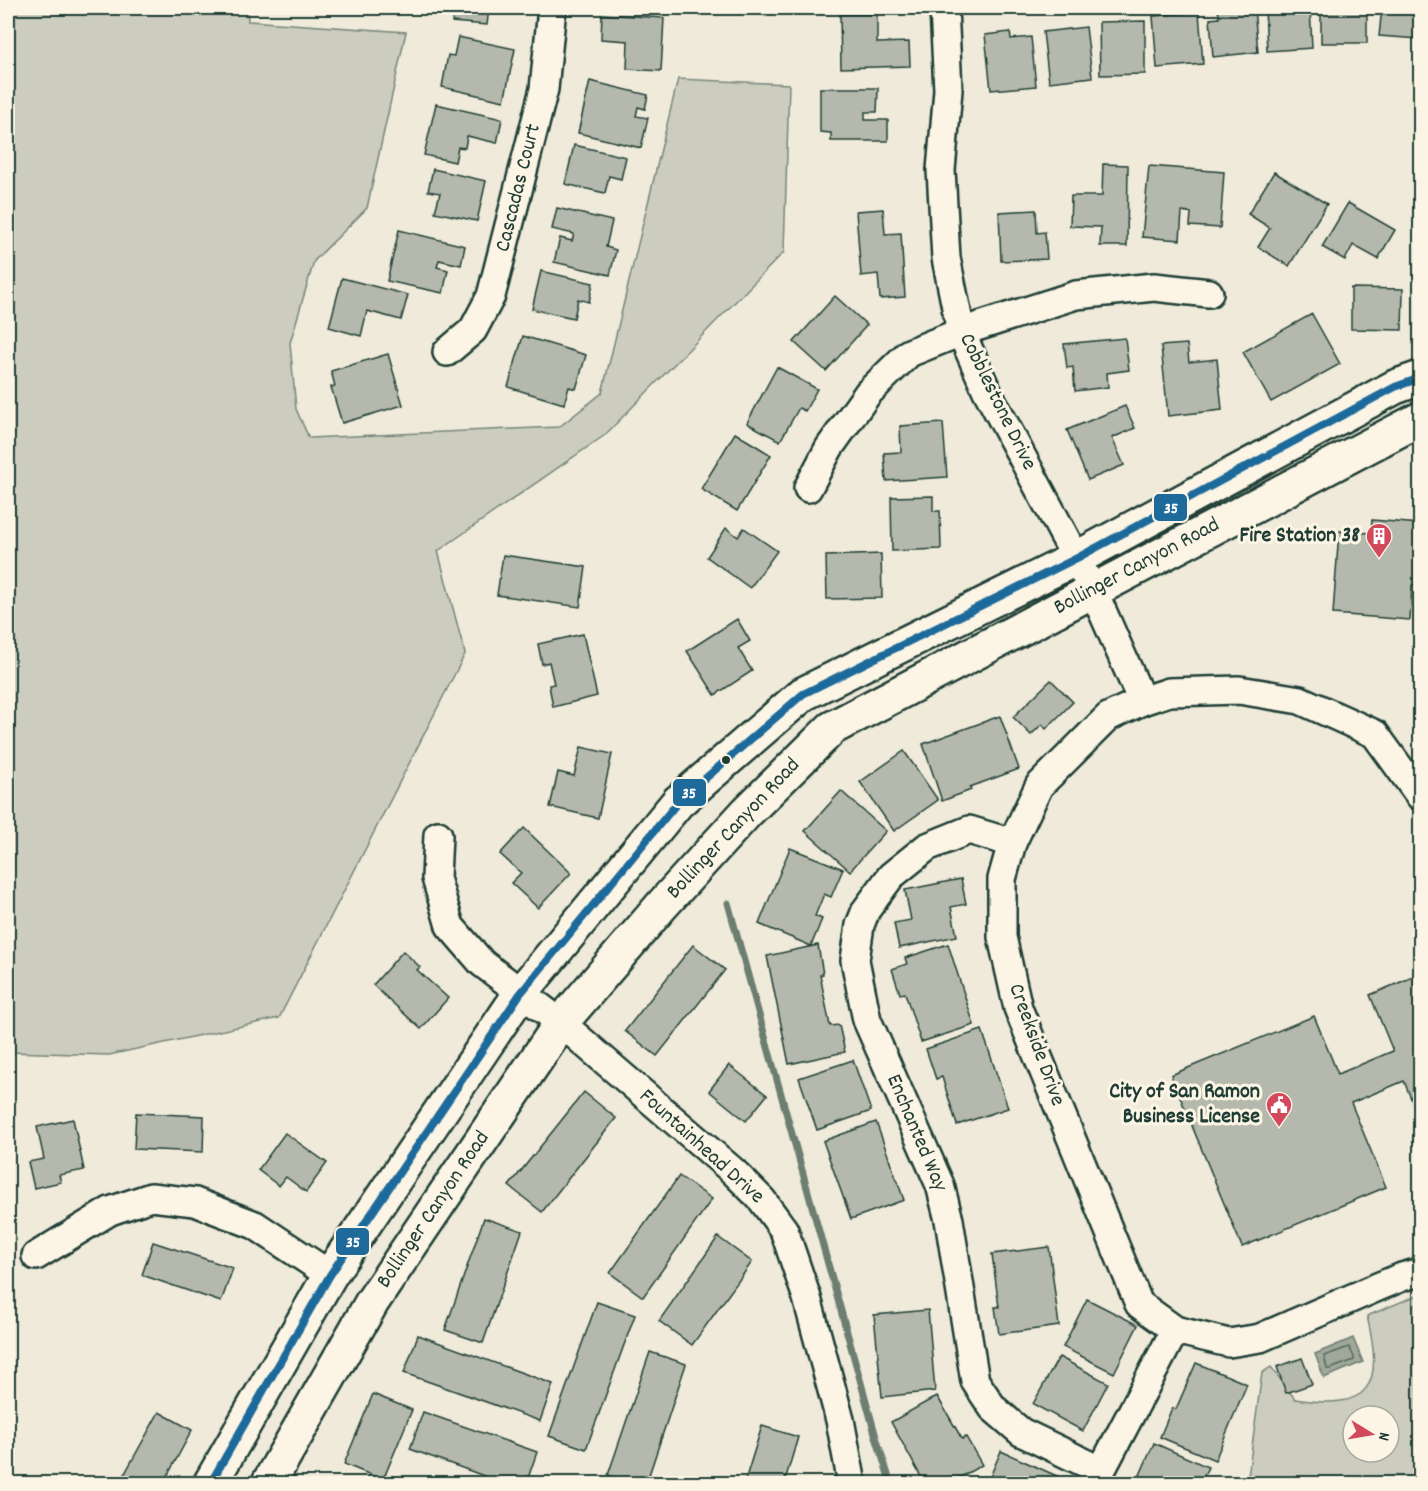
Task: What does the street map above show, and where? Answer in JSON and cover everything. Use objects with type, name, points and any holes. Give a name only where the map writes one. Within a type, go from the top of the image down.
[{"type":"main road","name":"Bollinger Canyon Road","points":[[210,1484],[330,1275],[520,994],[678,802],[803,694],[1077,558],[1395,387],[1420,378]]},
{"type":"main road","name":"Bollinger Canyon Road","points":[[268,1484],[372,1302],[561,1023],[663,904],[747,812],[832,728],[1420,419]]},
{"type":"street","name":"Cascadas Court","points":[[447,352],[473,330],[491,296],[544,89],[552,8]]},
{"type":"street","points":[[944,8],[949,8]]},
{"type":"street","name":"Cobblestone Drive","points":[[944,8],[948,90],[941,170],[945,247],[961,332],[987,391],[1093,590],[1142,701]]},
{"type":"street","points":[[808,488],[829,448],[868,393],[909,353],[961,332],[1076,295],[1154,287],[1209,293]]},
{"type":"street","name":"Creekside Drive","points":[[1420,796],[1375,734],[1300,700],[1239,690],[1169,692],[1142,701],[1108,717],[1039,786],[1012,843],[1002,879],[1002,937],[1018,1008],[1139,1304],[1175,1330],[1230,1343],[1260,1338],[1391,1281],[1420,1272]]},
{"type":"street","name":"Enchanted Way","points":[[1012,843],[969,830],[927,847],[891,876],[866,910],[860,925],[855,960],[867,1020],[940,1185],[950,1220],[975,1381],[993,1408],[1021,1432],[1097,1477]]},
{"type":"street","name":"Fountainhead Drive","points":[[438,836],[436,878],[450,926],[482,963],[561,1023],[734,1172],[762,1200],[784,1230],[804,1288],[840,1420],[852,1484]]},
{"type":"street","points":[[36,1256],[110,1211],[151,1197],[195,1202],[255,1225],[330,1275]]},
{"type":"street","points":[[1097,1477],[1175,1330]]},
{"type":"shaded area","points":[[8,8],[247,8],[248,21],[406,32],[367,208],[314,261],[290,343],[296,409],[309,438],[559,427],[602,393],[678,79],[789,84],[784,252],[605,435],[438,551],[465,654],[279,1018],[109,1055],[8,1052]]},
{"type":"shaded area","points":[[1420,1294],[1420,1483],[1247,1484],[1262,1373],[1271,1367],[1295,1399],[1321,1402],[1341,1401],[1356,1397],[1366,1389],[1372,1377],[1374,1361],[1367,1316]]},
{"type":"water","points":[[1353,1338],[1363,1362],[1324,1378],[1315,1354]]},
{"type":"building","points":[[454,8],[489,8],[487,25],[452,22]]},
{"type":"building","points":[[1218,8],[1254,8],[1258,52],[1213,57],[1210,19],[1219,18]]},
{"type":"building","points":[[1265,8],[1310,8],[1312,48],[1267,51]]},
{"type":"building","points":[[1321,8],[1367,8],[1367,43],[1321,43]]},
{"type":"building","points":[[1382,8],[1420,8],[1420,39],[1379,36]]},
{"type":"building","points":[[1199,12],[1203,64],[1157,68],[1153,16]]},
{"type":"building","points":[[602,14],[664,18],[661,71],[627,69],[628,41],[601,39]]},
{"type":"building","points":[[840,14],[877,14],[877,43],[909,42],[910,66],[841,68]]},
{"type":"building","points":[[1145,21],[1145,74],[1100,75],[1099,22]]},
{"type":"building","points":[[1086,27],[1092,77],[1049,82],[1043,32]]},
{"type":"building","points":[[1010,32],[1011,39],[1031,37],[1036,86],[991,90],[985,35]]},
{"type":"building","points":[[458,37],[515,49],[504,101],[442,87],[448,55],[454,56]]},
{"type":"building","points":[[590,81],[648,95],[645,109],[638,107],[636,116],[648,118],[641,148],[578,133]]},
{"type":"building","points":[[820,88],[878,88],[877,112],[865,112],[865,120],[888,120],[888,141],[831,141],[831,133],[820,132]]},
{"type":"building","points":[[436,104],[502,119],[497,143],[467,136],[465,148],[458,147],[455,162],[424,155]]},
{"type":"building","points":[[574,145],[626,157],[621,179],[609,176],[605,193],[565,184]]},
{"type":"building","points":[[1103,164],[1128,165],[1127,246],[1100,246],[1101,227],[1070,226],[1071,196],[1102,196]]},
{"type":"building","points":[[1149,166],[1224,172],[1220,228],[1190,226],[1191,213],[1182,212],[1180,240],[1142,237]]},
{"type":"building","points":[[433,169],[486,181],[477,221],[435,212],[440,193],[428,191]]},
{"type":"building","points":[[1274,172],[1327,204],[1289,266],[1258,247],[1270,228],[1248,214]]},
{"type":"building","points":[[1348,203],[1395,230],[1378,259],[1353,245],[1345,260],[1322,247]]},
{"type":"building","points":[[557,208],[612,221],[606,247],[616,250],[610,275],[554,262],[560,238],[572,241],[574,234],[552,229]]},
{"type":"building","points":[[883,209],[885,234],[901,233],[905,297],[880,299],[878,274],[861,276],[856,211]]},
{"type":"building","points":[[1036,210],[1037,233],[1045,232],[1047,259],[1001,261],[999,212]]},
{"type":"building","points":[[399,230],[465,246],[461,265],[439,260],[437,267],[448,270],[443,293],[387,281]]},
{"type":"building","points":[[541,271],[593,283],[589,302],[578,299],[574,318],[532,309]]},
{"type":"building","points":[[342,278],[408,295],[401,320],[367,311],[361,336],[329,327]]},
{"type":"building","points":[[1351,288],[1403,289],[1402,330],[1351,329]]},
{"type":"building","points":[[835,296],[867,325],[826,371],[794,342]]},
{"type":"building","points":[[1312,314],[1340,364],[1271,402],[1243,352]]},
{"type":"building","points":[[523,336],[586,355],[576,389],[569,387],[564,404],[508,387]]},
{"type":"building","points":[[1125,338],[1129,370],[1107,373],[1108,387],[1075,391],[1073,367],[1067,368],[1064,344]]},
{"type":"building","points":[[1187,344],[1189,362],[1217,359],[1222,410],[1168,416],[1161,346]]},
{"type":"building","points":[[388,354],[403,405],[342,423],[331,387],[335,386],[331,371]]},
{"type":"building","points":[[777,367],[817,389],[805,411],[799,408],[780,441],[747,423]]},
{"type":"building","points":[[1125,406],[1135,428],[1112,438],[1124,465],[1088,480],[1067,430]]},
{"type":"building","points":[[943,423],[947,477],[886,481],[884,453],[901,452],[900,426]]},
{"type":"building","points":[[735,433],[771,455],[737,511],[701,489]]},
{"type":"building","points":[[933,496],[933,511],[940,511],[941,549],[892,551],[891,497]]},
{"type":"building","name":"Fire Station 38","points":[[1372,520],[1420,524],[1420,586],[1412,585],[1410,620],[1333,614],[1339,531],[1371,533]]},
{"type":"building","points":[[726,528],[738,537],[744,528],[777,551],[750,588],[707,557]]},
{"type":"building","points":[[881,554],[882,598],[827,599],[826,556]]},
{"type":"building","points":[[503,555],[586,567],[580,607],[497,595]]},
{"type":"building","points":[[737,619],[750,641],[738,648],[752,671],[715,695],[687,651]]},
{"type":"building","points":[[583,634],[597,696],[553,707],[549,685],[554,684],[549,662],[542,664],[538,644]]},
{"type":"building","points":[[1051,680],[1073,702],[1046,729],[1042,724],[1031,735],[1013,717]]},
{"type":"building","points":[[1000,716],[1019,769],[970,787],[971,790],[942,801],[923,744]]},
{"type":"building","points":[[581,747],[612,754],[598,818],[550,807],[558,772],[574,776]]},
{"type":"building","points":[[904,751],[938,800],[894,831],[860,782]]},
{"type":"building","points":[[841,791],[886,831],[850,871],[805,831]]},
{"type":"building","points":[[524,828],[571,873],[538,908],[511,883],[521,873],[500,854]]},
{"type":"building","points":[[790,848],[843,869],[831,897],[824,894],[815,916],[822,919],[811,946],[759,924]]},
{"type":"building","points":[[961,879],[966,904],[951,907],[957,936],[899,948],[894,923],[911,920],[905,890]]},
{"type":"building","points":[[948,944],[974,1025],[921,1042],[905,993],[900,994],[892,969],[907,964],[905,958]]},
{"type":"building","points":[[693,945],[725,970],[657,1056],[625,1031]]},
{"type":"building","points":[[818,945],[823,974],[820,975],[830,1026],[839,1025],[845,1052],[789,1064],[767,956]]},
{"type":"building","points":[[403,951],[420,967],[417,970],[448,998],[421,1029],[373,985]]},
{"type":"building","points":[[1420,974],[1420,1121],[1404,1081],[1351,1103],[1386,1187],[1242,1247],[1171,1075],[1314,1016],[1338,1074],[1393,1051],[1370,995]]},
{"type":"building","points":[[982,1030],[1008,1108],[957,1125],[942,1077],[936,1079],[926,1049]]},
{"type":"building","points":[[853,1060],[871,1111],[817,1130],[799,1078]]},
{"type":"building","points":[[729,1065],[767,1095],[746,1121],[709,1091]]},
{"type":"building","points":[[584,1092],[616,1118],[542,1212],[509,1186]]},
{"type":"building","points":[[136,1113],[204,1116],[203,1152],[134,1149]]},
{"type":"building","points":[[73,1119],[84,1170],[59,1175],[61,1182],[34,1188],[28,1162],[44,1159],[37,1127]]},
{"type":"building","points":[[876,1122],[904,1200],[851,1219],[823,1141]]},
{"type":"building","points":[[285,1133],[327,1163],[306,1192],[286,1177],[279,1186],[258,1170]]},
{"type":"building","points":[[679,1176],[712,1199],[643,1297],[610,1273]]},
{"type":"building","points":[[484,1218],[522,1231],[483,1343],[445,1330]]},
{"type":"building","points":[[718,1237],[752,1262],[692,1345],[659,1321]]},
{"type":"building","points":[[153,1242],[233,1268],[221,1302],[142,1275]]},
{"type":"building","points":[[1049,1247],[1059,1326],[999,1334],[995,1307],[999,1307],[992,1254]]},
{"type":"building","points":[[1087,1299],[1138,1325],[1114,1373],[1063,1347]]},
{"type":"building","points":[[597,1302],[635,1315],[586,1449],[549,1436]]},
{"type":"building","points":[[928,1310],[935,1391],[882,1397],[874,1315]]},
{"type":"building","points":[[418,1335],[553,1384],[540,1421],[404,1373]]},
{"type":"building","points":[[650,1352],[686,1364],[646,1484],[633,1484],[608,1475]]},
{"type":"building","points":[[1059,1357],[1108,1383],[1083,1431],[1033,1404]]},
{"type":"building","points":[[1302,1358],[1312,1384],[1286,1393],[1277,1367]]},
{"type":"building","points":[[1196,1363],[1247,1384],[1215,1460],[1160,1437],[1172,1408],[1176,1409]]},
{"type":"building","points":[[373,1394],[412,1410],[383,1480],[344,1464]]},
{"type":"building","points":[[937,1396],[962,1439],[966,1437],[982,1465],[948,1484],[925,1484],[891,1422]]},
{"type":"building","points":[[159,1412],[192,1430],[163,1484],[119,1484]]},
{"type":"building","points":[[423,1412],[537,1452],[526,1484],[506,1484],[410,1449]]},
{"type":"building","points":[[762,1426],[798,1437],[784,1484],[744,1484]]},
{"type":"building","points":[[1154,1443],[1208,1467],[1200,1484],[1136,1484]]},
{"type":"building","points":[[1001,1451],[1059,1477],[1056,1484],[987,1484]]},
{"type":"waterway","points":[[728,903],[891,1484]]},
{"type":"transit line","name":"35","points":[[210,1484],[330,1275],[520,994],[678,802],[803,694],[1077,558],[1395,387],[1420,378]]},
{"type":"place","name":"Fire Station 38","points":[[1379,559]]},
{"type":"place","name":"City of San Ramon Business License","points":[[1279,1128]]}]
